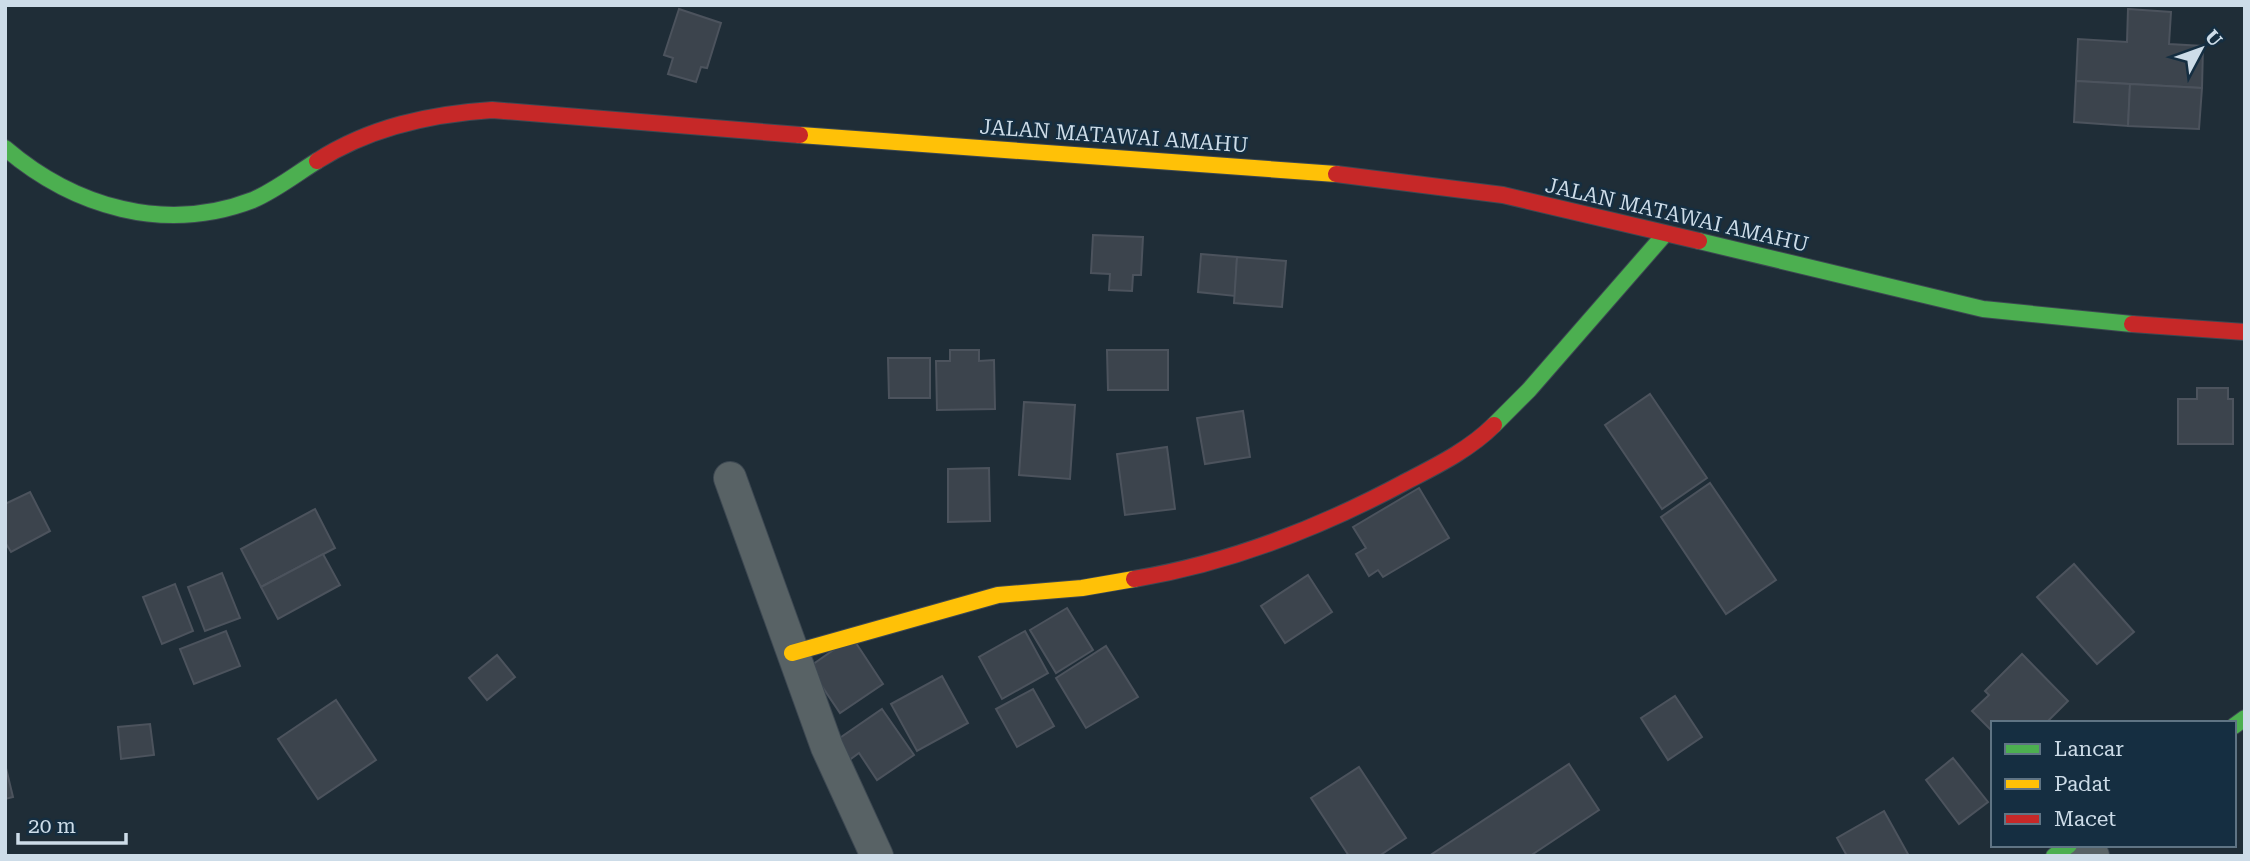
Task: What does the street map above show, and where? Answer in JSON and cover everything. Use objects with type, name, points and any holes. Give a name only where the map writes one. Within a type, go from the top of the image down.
[{"type":"main road","name":"JALAN MATAWAI AMAHU","points":[[5,148],[23,166],[93,204],[129,212],[191,214],[221,210],[254,199],[330,152],[381,129],[467,110],[508,109],[804,136],[1378,177],[1503,195],[1665,234],[1772,256],[1870,283],[1983,309],[2074,320],[2245,332]]},
{"type":"main road","points":[[792,653],[998,595],[1071,589],[1158,575],[1228,556],[1342,516],[1440,464],[1485,434],[1529,390],[1665,234]]},
{"type":"street","points":[[730,478],[827,747],[877,856]]},
{"type":"building","points":[[679,9],[721,23],[707,68],[701,67],[696,82],[668,74],[673,58],[664,55]]},
{"type":"building","points":[[2128,9],[2171,12],[2169,44],[2203,46],[2202,88],[2076,81],[2078,39],[2127,42]]},
{"type":"building","points":[[2076,81],[2130,84],[2128,126],[2074,122]]},
{"type":"building","points":[[2130,84],[2202,88],[2199,129],[2128,126]]},
{"type":"building","points":[[1093,235],[1143,237],[1141,275],[1133,275],[1132,291],[1109,290],[1110,274],[1091,273]]},
{"type":"building","points":[[1201,254],[1237,257],[1235,296],[1198,292]]},
{"type":"building","points":[[1237,257],[1286,261],[1282,307],[1234,303]]},
{"type":"building","points":[[950,350],[979,350],[979,361],[994,360],[995,409],[937,410],[936,361],[950,361]]},
{"type":"building","points":[[1107,350],[1168,350],[1168,390],[1108,390]]},
{"type":"building","points":[[888,358],[930,358],[930,398],[889,398]]},
{"type":"building","points":[[2197,388],[2228,388],[2228,399],[2233,399],[2233,444],[2178,444],[2178,399],[2197,399]]},
{"type":"building","points":[[1650,394],[1707,478],[1662,509],[1605,425]]},
{"type":"building","points":[[1024,402],[1075,405],[1070,479],[1019,475]]},
{"type":"building","points":[[1243,411],[1250,457],[1205,464],[1197,418]]},
{"type":"building","points":[[1167,447],[1175,509],[1125,515],[1117,454]]},
{"type":"building","points":[[989,468],[990,521],[948,522],[948,469]]},
{"type":"building","points":[[1710,483],[1776,580],[1726,614],[1661,517]]},
{"type":"building","points":[[1419,488],[1449,538],[1383,577],[1378,570],[1369,576],[1356,554],[1366,548],[1353,527]]},
{"type":"building","points":[[30,492],[50,531],[11,552],[5,542],[5,504]]},
{"type":"building","points":[[315,509],[335,548],[261,587],[241,549]]},
{"type":"building","points":[[323,554],[340,585],[278,619],[261,587]]},
{"type":"building","points":[[2074,564],[2134,632],[2097,664],[2037,597]]},
{"type":"building","points":[[222,573],[240,618],[205,631],[188,587]]},
{"type":"building","points":[[1308,575],[1332,612],[1285,643],[1261,606]]},
{"type":"building","points":[[175,584],[193,631],[162,644],[143,597]]},
{"type":"building","points":[[1067,608],[1093,650],[1056,673],[1030,630]]},
{"type":"building","points":[[226,631],[240,666],[194,684],[180,649]]},
{"type":"building","points":[[1025,631],[1048,673],[1002,699],[979,657]]},
{"type":"building","points":[[852,637],[883,684],[840,713],[809,667]]},
{"type":"building","points":[[1106,646],[1138,697],[1086,728],[1056,678]]},
{"type":"building","points":[[2022,654],[2068,701],[2048,721],[1991,721],[1991,730],[1972,711],[1989,695],[1985,691]]},
{"type":"building","points":[[497,655],[515,677],[487,700],[469,678]]},
{"type":"building","points":[[942,676],[968,723],[917,751],[891,704]]},
{"type":"building","points":[[1033,689],[1054,726],[1017,747],[996,709]]},
{"type":"building","points":[[1675,696],[1702,737],[1668,760],[1641,718]]},
{"type":"building","points":[[336,700],[376,760],[318,799],[278,739]]},
{"type":"building","points":[[882,709],[914,755],[877,780],[859,753],[844,764],[831,744]]},
{"type":"building","points":[[150,724],[154,755],[121,759],[118,727]]},
{"type":"building","points":[[1953,758],[1988,802],[1959,824],[1926,780]]},
{"type":"building","points":[[5,764],[13,797],[5,799]]},
{"type":"building","points":[[1569,764],[1599,810],[1530,856],[1429,856]]},
{"type":"building","points":[[1359,767],[1406,838],[1379,856],[1349,856],[1311,798]]},
{"type":"building","points":[[1884,811],[1909,856],[1847,856],[1837,838]]},
{"type":"traffic: fast","points":[[5,148],[60,186],[122,209],[154,214],[187,215],[220,210],[253,200],[317,161]]},
{"type":"traffic: fast","points":[[1494,425],[1529,390],[1665,234]]},
{"type":"traffic: fast","points":[[1699,241],[1983,309],[2132,324]]},
{"type":"traffic: fast","points":[[2236,725],[2245,718]]},
{"type":"traffic: fast","points":[[2054,856],[2066,847]]},
{"type":"traffic: slow","points":[[800,135],[1336,174]]},
{"type":"traffic: slow","points":[[792,653],[998,595],[1082,588],[1134,579]]},
{"type":"traffic: jam","points":[[317,161],[358,139],[401,124],[492,110],[800,135]]},
{"type":"traffic: jam","points":[[1336,174],[1503,195],[1699,241]]},
{"type":"traffic: jam","points":[[2132,324],[2245,332]]},
{"type":"traffic: jam","points":[[1134,579],[1241,553],[1344,513],[1442,462],[1475,442],[1494,425]]}]
